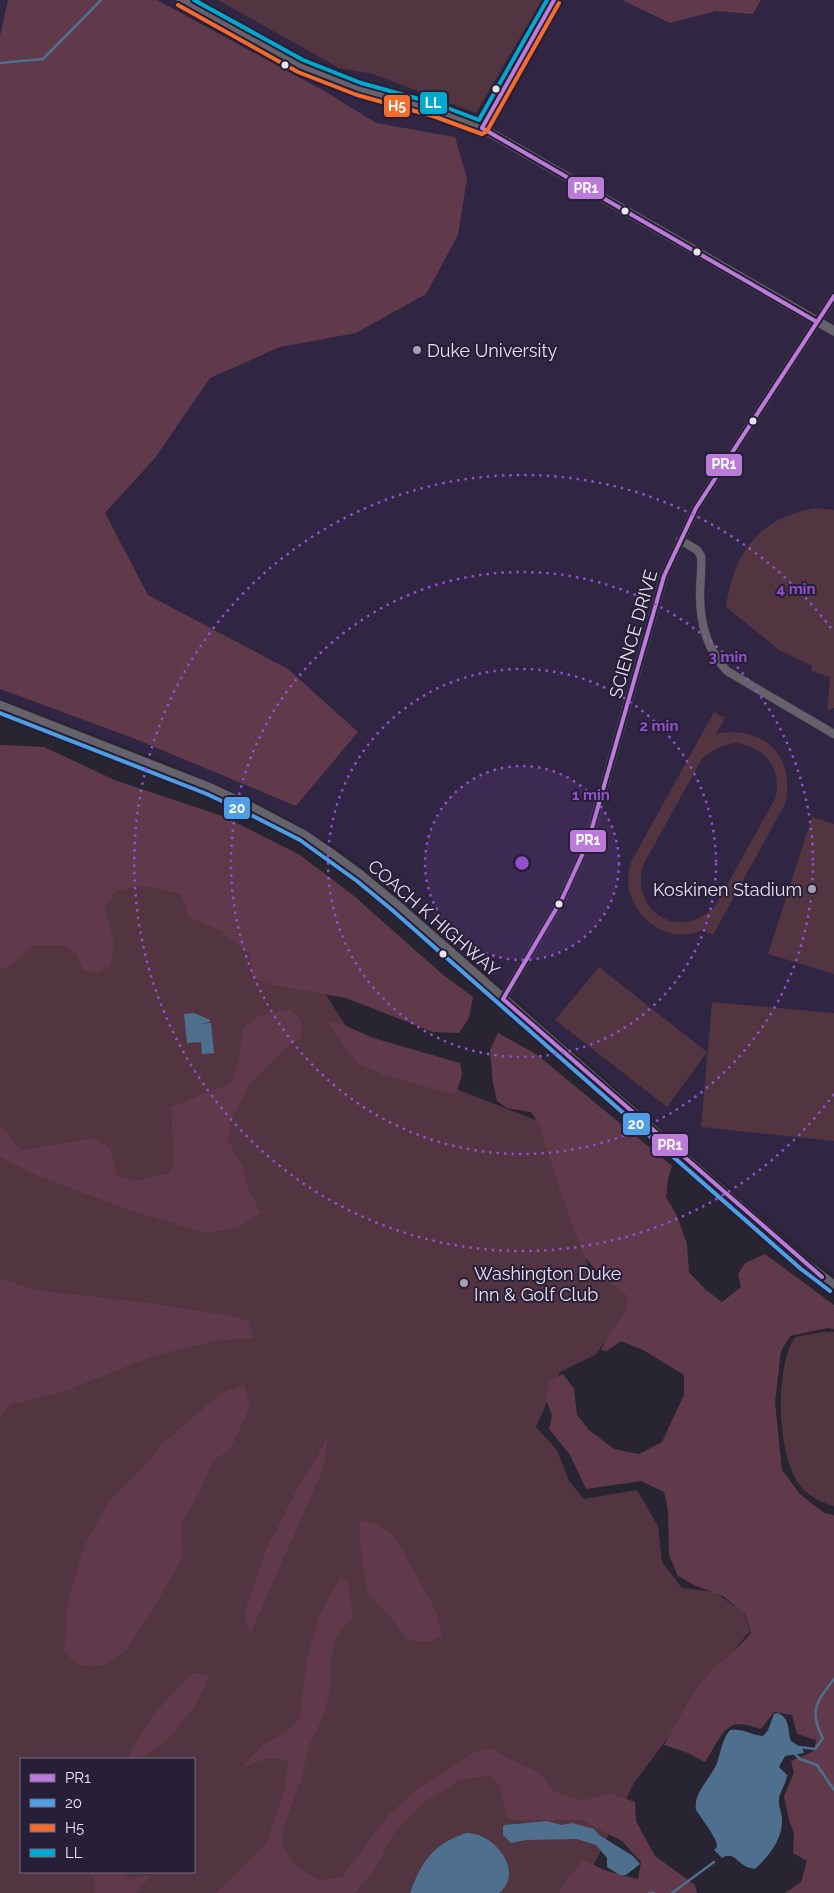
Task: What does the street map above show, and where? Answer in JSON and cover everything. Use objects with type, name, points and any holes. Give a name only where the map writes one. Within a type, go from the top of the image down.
[{"type":"main road","name":"COACH K HIGHWAY","points":[[0,706],[209,788],[248,806],[295,831],[361,876],[805,1264],[834,1286]]},
{"type":"street","points":[[181,0],[300,66],[358,89],[435,110],[482,128],[834,331]]},
{"type":"street","points":[[482,128],[554,0]]},
{"type":"street","name":"SCIENCE DRIVE","points":[[503,999],[562,899],[588,842],[664,576],[680,540],[696,508],[834,296]]},
{"type":"street","points":[[680,540],[698,550],[701,556],[700,603],[705,637],[717,661],[727,671],[834,734]]},
{"type":"shaded area","name":"Duke University","points":[[0,0],[834,0],[834,1275],[803,1251],[620,1092],[435,927],[357,862],[334,846],[264,806],[166,762],[0,698]]},
{"type":"shaded area","points":[[8,0],[157,0],[326,92],[376,123],[455,137],[467,178],[458,235],[426,294],[356,333],[280,347],[210,378],[155,458],[105,513],[148,595],[288,669],[358,732],[296,806],[133,738],[0,689],[0,36]]},
{"type":"shaded area","points":[[218,0],[542,0],[476,113],[373,74],[339,68]]},
{"type":"shaded area","points":[[622,0],[761,0],[753,14],[716,11],[670,23]]},
{"type":"shaded area","points":[[817,508],[834,510],[834,708],[827,710],[830,677],[811,671],[812,666],[779,650],[726,607],[735,570],[753,540],[779,520]]},
{"type":"shaded area","points":[[714,712],[725,718],[716,734],[733,732],[748,734],[762,739],[773,748],[781,759],[786,772],[785,804],[713,935],[703,930],[692,934],[670,933],[660,929],[642,916],[636,907],[629,888],[628,879],[631,862]],"holes":[[[737,743],[763,754],[773,768],[777,786],[776,797],[716,905],[703,916],[688,922],[675,922],[662,917],[651,909],[644,897],[641,882],[643,865],[702,759],[714,750],[727,745]]]},
{"type":"shaded area","points":[[0,745],[44,747],[117,781],[225,817],[300,855],[354,896],[442,974],[473,997],[469,1018],[459,1033],[433,1032],[346,998],[273,985],[252,978],[251,955],[221,931],[189,917],[181,894],[144,886],[117,890],[105,908],[114,943],[110,966],[96,973],[83,970],[76,952],[60,945],[32,945],[14,963],[0,970]]},
{"type":"shaded area","points":[[0,799],[143,839],[311,971],[362,1052],[546,1124],[559,1187],[591,1274],[644,1294],[595,1355],[560,1372],[536,1427],[557,1450],[569,1481],[584,1499],[637,1490],[658,1526],[662,1562],[682,1588],[715,1592],[744,1613],[750,1631],[634,1783],[580,1893],[0,1893]]},
{"type":"shaded area","name":"Koskinen Stadium","points":[[812,817],[834,824],[834,974],[768,954]]},
{"type":"shaded area","points":[[599,967],[707,1052],[667,1107],[555,1020]]},
{"type":"shaded area","points":[[712,1002],[834,1013],[834,1141],[701,1127]]},
{"type":"shaded area","points":[[290,1009],[301,1019],[301,1038],[286,1047],[249,1084],[230,1122],[228,1141],[242,1165],[249,1191],[261,1213],[238,1227],[207,1233],[129,1210],[36,1175],[0,1157],[0,1125],[21,1150],[94,1138],[110,1148],[117,1175],[135,1181],[170,1173],[174,1164],[171,1107],[231,1083],[240,1054],[243,1028],[259,1016]]},
{"type":"shaded area","points":[[326,1021],[342,1024],[373,1038],[460,1063],[462,1075],[456,1094],[383,1074],[358,1064]]},
{"type":"shaded area","points":[[498,1033],[536,1054],[672,1166],[666,1197],[677,1216],[687,1244],[689,1272],[706,1290],[722,1302],[741,1287],[738,1274],[745,1263],[765,1254],[834,1305],[834,1329],[827,1328],[790,1336],[781,1351],[775,1402],[782,1470],[800,1494],[824,1513],[834,1515],[834,1893],[785,1893],[801,1882],[807,1861],[793,1853],[794,1833],[784,1796],[794,1773],[791,1761],[814,1751],[816,1740],[797,1734],[792,1715],[774,1712],[761,1729],[741,1724],[732,1725],[723,1733],[705,1762],[688,1753],[664,1745],[701,1684],[712,1670],[751,1633],[745,1614],[723,1596],[696,1586],[678,1576],[669,1555],[668,1510],[664,1492],[641,1481],[586,1489],[570,1455],[549,1429],[552,1415],[546,1400],[549,1382],[563,1374],[574,1389],[577,1415],[589,1430],[614,1449],[639,1454],[662,1442],[684,1395],[684,1375],[643,1350],[621,1341],[607,1351],[601,1350],[626,1310],[628,1296],[603,1279],[584,1256],[561,1194],[540,1126],[531,1112],[507,1108],[497,1101],[493,1083],[490,1050]]},
{"type":"shaded area","points":[[0,1278],[35,1290],[148,1303],[227,1315],[249,1321],[253,1338],[214,1341],[153,1356],[62,1392],[10,1405],[0,1418]]},
{"type":"shaded area","points":[[834,1332],[834,1506],[810,1495],[795,1477],[783,1438],[781,1415],[781,1392],[784,1370],[788,1351],[795,1337]]},
{"type":"shaded area","points":[[244,1384],[250,1406],[230,1450],[213,1460],[199,1493],[181,1523],[183,1556],[152,1611],[127,1649],[105,1665],[79,1666],[64,1652],[68,1601],[84,1546],[110,1500],[143,1468],[162,1444],[220,1394]]},
{"type":"shaded area","points":[[327,1438],[324,1467],[250,1634],[244,1614],[266,1550],[301,1481],[315,1461]]},
{"type":"shaded area","points":[[360,1520],[375,1523],[393,1534],[436,1611],[442,1636],[429,1642],[408,1640],[388,1614],[367,1592],[360,1543]]},
{"type":"shaded area","points":[[341,1576],[348,1583],[353,1617],[336,1636],[331,1661],[331,1684],[324,1715],[309,1745],[302,1777],[285,1824],[282,1845],[294,1865],[319,1880],[342,1877],[387,1817],[417,1789],[479,1750],[493,1749],[517,1763],[537,1771],[555,1792],[582,1801],[609,1793],[635,1802],[636,1821],[655,1856],[695,1885],[697,1893],[559,1893],[583,1860],[607,1871],[638,1879],[641,1862],[622,1841],[582,1820],[514,1820],[507,1817],[499,1785],[489,1775],[458,1781],[420,1805],[396,1830],[373,1872],[355,1893],[216,1893],[266,1843],[284,1793],[288,1761],[276,1758],[270,1759],[240,1769],[264,1744],[285,1733],[299,1720],[307,1659],[319,1616]]},
{"type":"shaded area","points":[[192,1673],[209,1675],[198,1699],[178,1727],[154,1750],[142,1756],[131,1758],[130,1753],[153,1715]]},
{"type":"shaded area","points":[[88,1873],[124,1873],[130,1879],[152,1875],[135,1893],[94,1893],[94,1878]]},
{"type":"water","points":[[194,1013],[210,1020],[210,1022],[198,1024],[211,1023],[214,1053],[202,1054],[201,1042],[187,1043],[184,1014]]},
{"type":"water","points":[[778,1713],[787,1722],[791,1741],[802,1748],[804,1753],[785,1756],[779,1767],[787,1775],[779,1797],[782,1826],[774,1847],[755,1869],[744,1865],[730,1856],[722,1858],[714,1850],[717,1847],[716,1841],[696,1810],[696,1804],[700,1792],[717,1763],[723,1741],[730,1730],[739,1730],[763,1736],[768,1730],[774,1714]]},
{"type":"water","points":[[547,1821],[561,1825],[572,1823],[594,1829],[599,1835],[633,1856],[640,1864],[626,1875],[620,1875],[607,1867],[607,1858],[596,1845],[577,1839],[526,1840],[511,1843],[503,1835],[504,1825]]},
{"type":"water","points":[[466,1833],[476,1834],[486,1839],[503,1854],[508,1864],[509,1874],[506,1884],[499,1893],[410,1893],[419,1872],[430,1855],[445,1843]]},
{"type":"waterway","points":[[0,63],[43,59],[101,0]]},
{"type":"waterway","points":[[799,1747],[815,1749],[823,1738],[818,1729],[815,1713],[816,1707],[834,1679]]},
{"type":"waterway","points":[[794,1753],[800,1759],[817,1765],[834,1790]]},
{"type":"waterway","points":[[672,1893],[714,1862]]},
{"type":"waterway","points":[[649,1893],[654,1893]]},
{"type":"transit line","name":"LL","points":[[194,0],[303,60],[361,83],[437,104],[479,120],[547,0]]},
{"type":"transit line","name":"PR1","points":[[554,0],[482,128],[817,322]]},
{"type":"transit line","name":"H5","points":[[178,5],[298,72],[357,95],[433,116],[482,134],[487,131],[559,3]]},
{"type":"transit line","name":"PR1","points":[[822,1277],[503,999],[562,899],[588,842],[664,576],[696,508],[834,296]]},
{"type":"transit line","name":"20","points":[[0,713],[207,794],[300,840],[357,881],[391,909],[801,1269],[830,1291]]},
{"type":"place","name":"Duke University","points":[[417,350]]},
{"type":"place","name":"Koskinen Stadium","points":[[812,889]]},
{"type":"place","name":"Washington Duke Inn & Golf Club","points":[[464,1283]]}]
